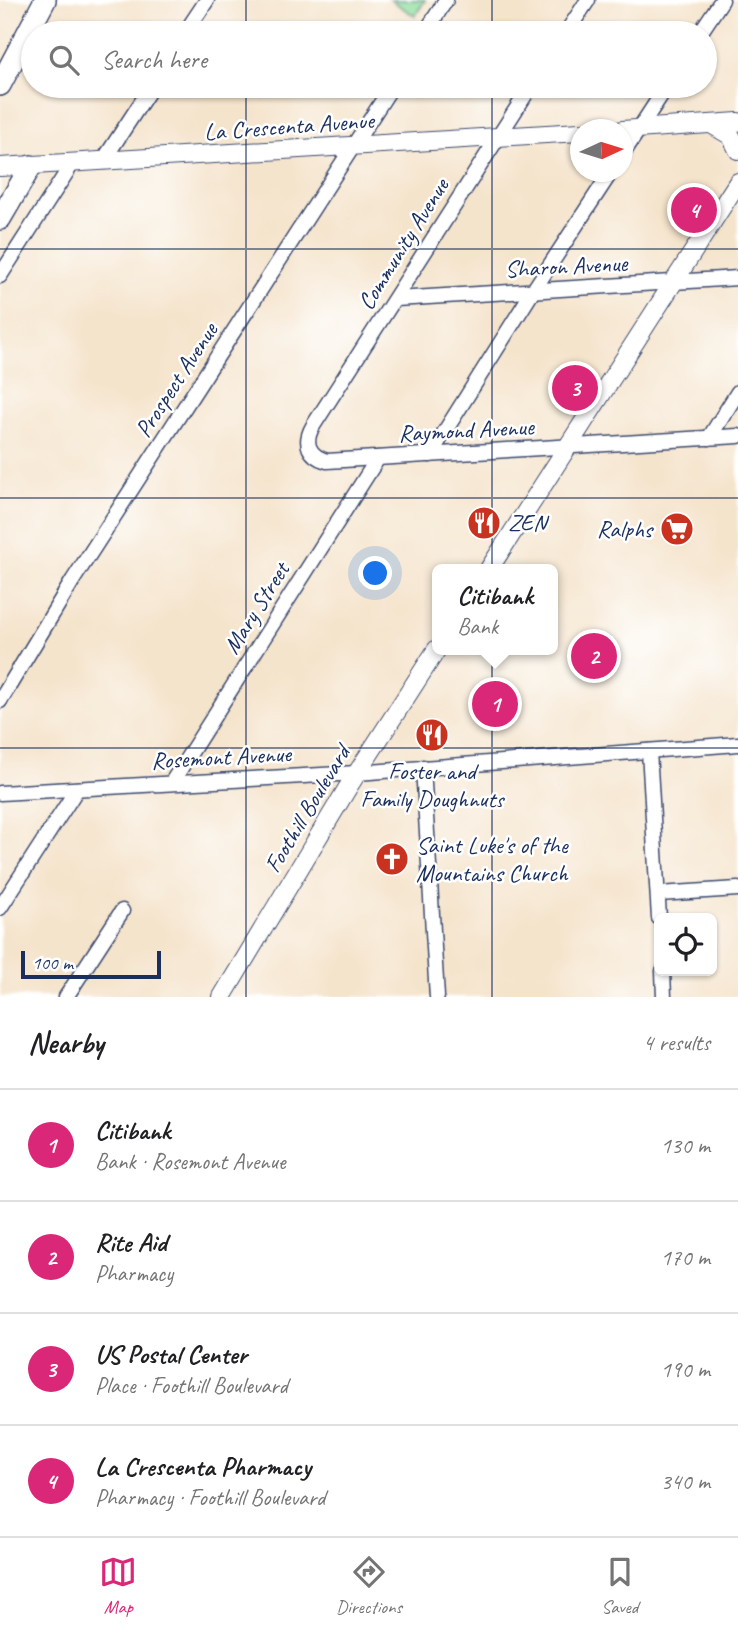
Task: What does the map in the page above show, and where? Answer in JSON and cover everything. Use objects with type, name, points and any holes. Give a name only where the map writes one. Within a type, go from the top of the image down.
[{"type":"highway","points":[[34,21],[45,0]]},
{"type":"highway","points":[[0,85],[21,45]]},
{"type":"highway","points":[[0,219],[31,166]]},
{"type":"main road","points":[[633,129],[738,122]]},
{"type":"main road","points":[[711,124],[731,136],[738,150]]},
{"type":"main road","name":"La Crescenta Avenue","points":[[1,167],[570,133]]},
{"type":"main road","points":[[492,564],[738,182]]},
{"type":"main road","name":"Foothill Boulevard","points":[[222,997],[357,773],[433,655]]},
{"type":"street","points":[[194,21],[207,0]]},
{"type":"street","points":[[433,21],[446,0]]},
{"type":"street","points":[[574,21],[589,0]]},
{"type":"street","points":[[709,21],[722,0]]},
{"type":"street","points":[[103,162],[144,98]]},
{"type":"street","name":"Prospect Avenue","points":[[0,701],[73,580],[384,98]]},
{"type":"street","name":"Community Avenue","points":[[313,426],[523,98]]},
{"type":"street","points":[[633,127],[657,98]]},
{"type":"street","points":[[0,276],[72,164]]},
{"type":"street","points":[[430,455],[604,182]]},
{"type":"street","name":"Sharon Avenue","points":[[396,299],[738,278]]},
{"type":"street","points":[[709,438],[738,392]]},
{"type":"street","name":"Raymond Avenue","points":[[313,426],[307,439],[307,447],[312,454],[327,461],[738,436]]},
{"type":"street","name":"Mary Street","points":[[173,782],[378,458]]},
{"type":"street","name":"Rosemont Avenue","points":[[0,793],[357,773],[738,744]]},
{"type":"street","points":[[649,751],[659,913]]},
{"type":"street","points":[[423,767],[436,997]]},
{"type":"street","points":[[0,908],[78,789]]},
{"type":"street","points":[[658,894],[738,889]]},
{"type":"street","points":[[66,997],[122,911]]},
{"type":"street","points":[[663,976],[664,997]]},
{"type":"green space","points":[[391,0],[425,0],[415,16]]},
{"type":"place","name":"La Crescenta Pharmacy","points":[[694,210]]},
{"type":"place","name":"US Postal Center","points":[[575,388]]},
{"type":"place","name":"ZEN","points":[[484,523]]},
{"type":"place","name":"Ralphs","points":[[677,529]]},
{"type":"place","name":"Rite Aid","points":[[594,656]]},
{"type":"place","name":"Citibank","points":[[495,704]]},
{"type":"place","name":"Foster and Family Doughnuts","points":[[432,735]]},
{"type":"place","name":"Saint Luke's of the Mountains Church","points":[[392,859]]}]
